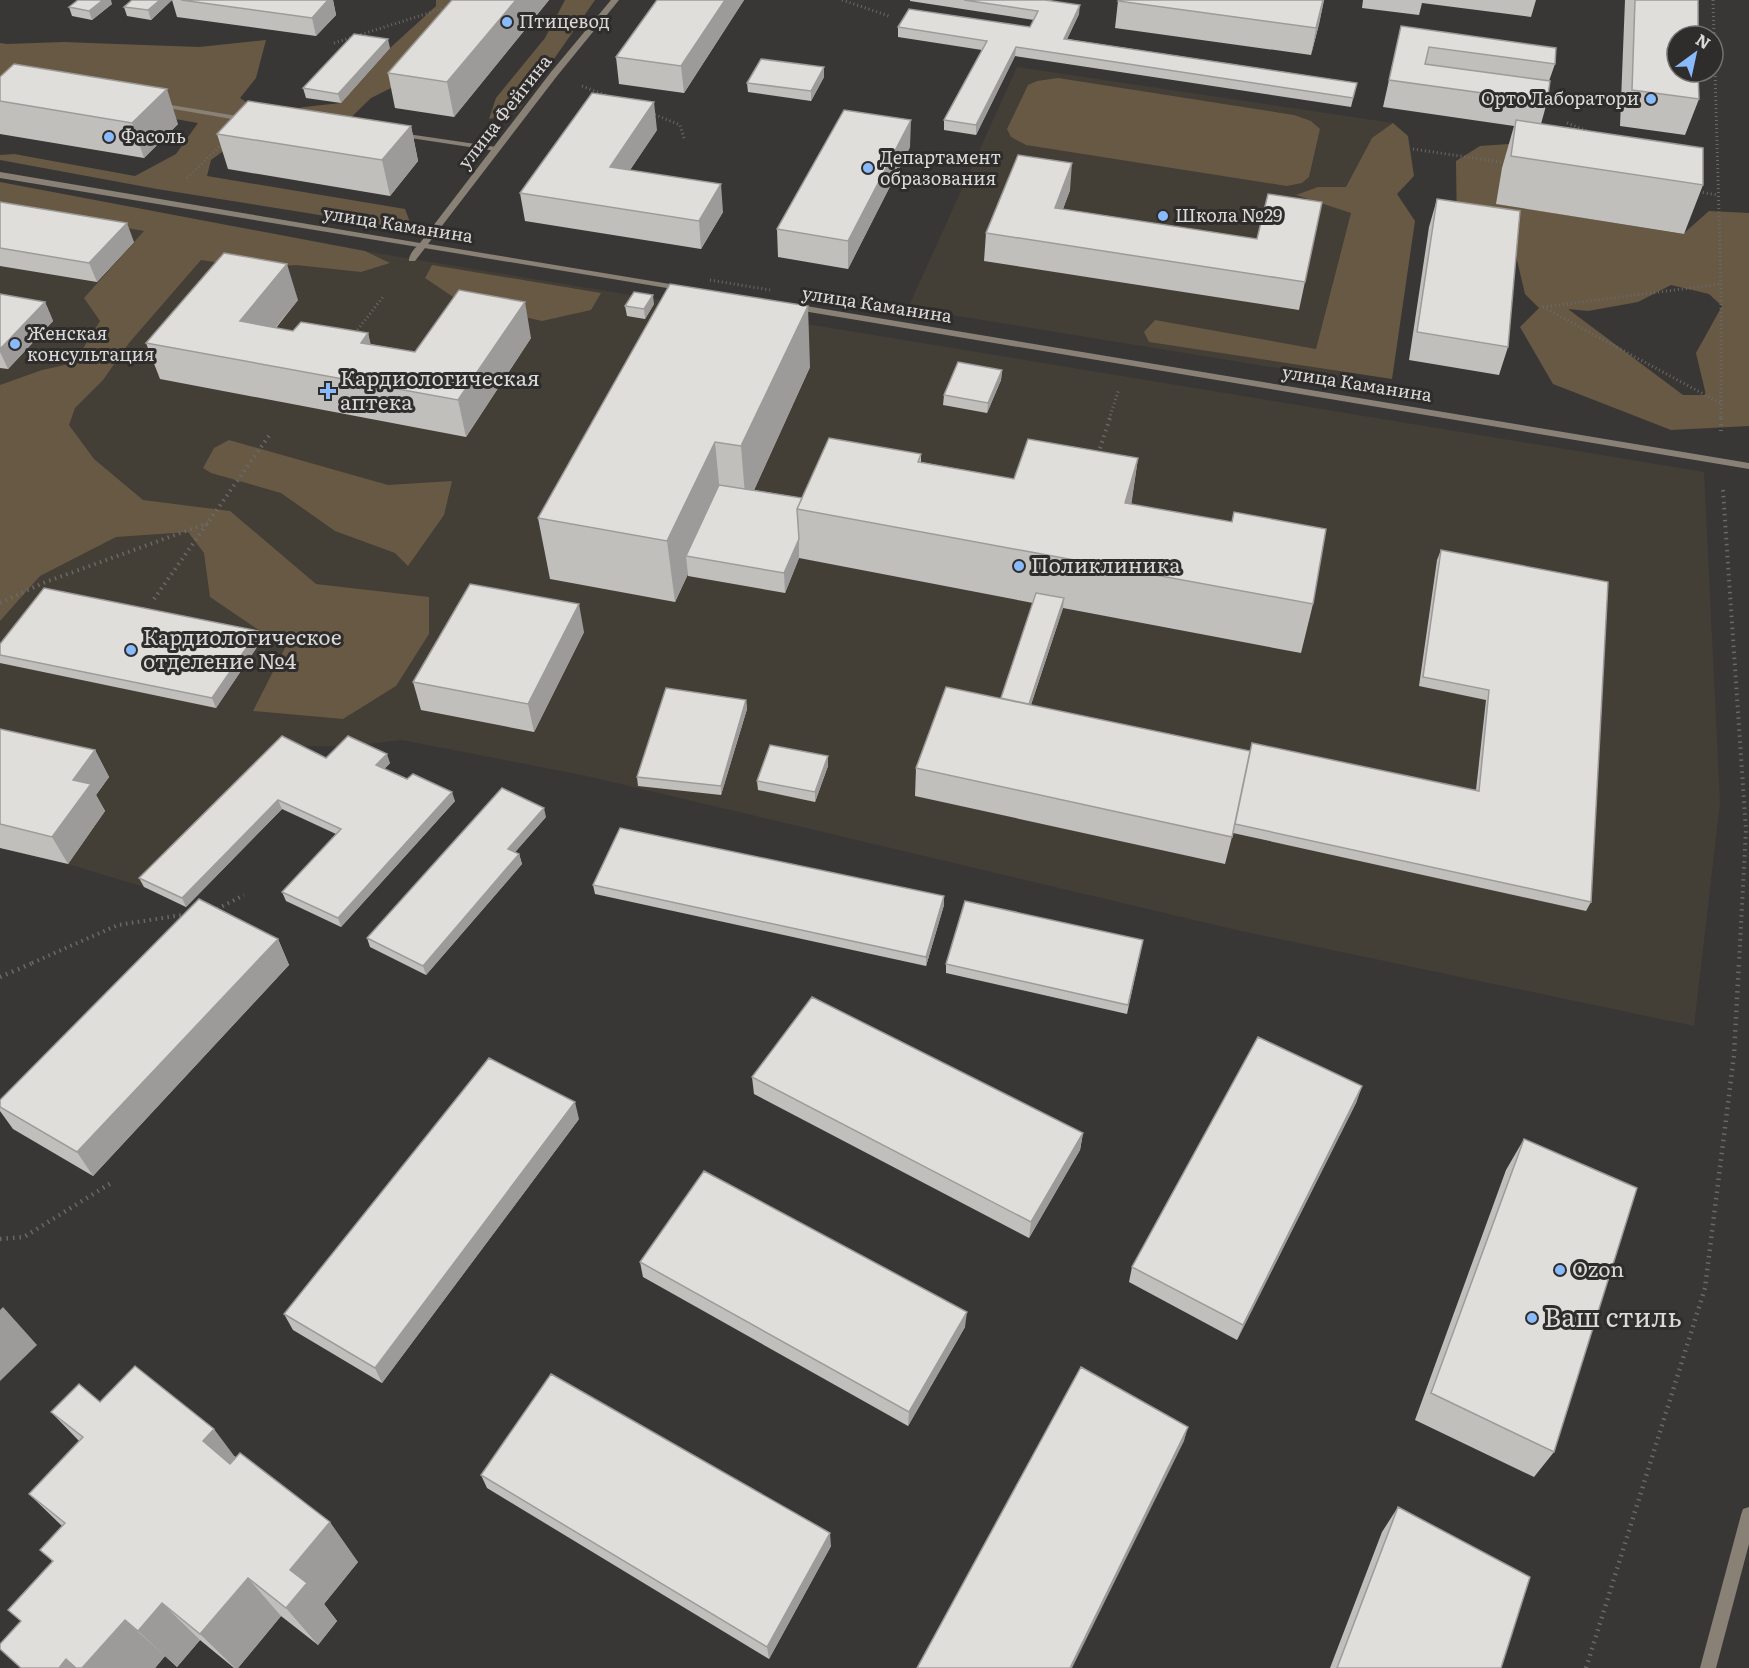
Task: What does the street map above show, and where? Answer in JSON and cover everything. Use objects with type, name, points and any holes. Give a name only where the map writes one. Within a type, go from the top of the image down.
[{"type":"street","name":"улица Фейгина","points":[[412,259],[554,74],[615,0]]},
{"type":"street","points":[[145,102],[259,121]]},
{"type":"street","points":[[390,134],[496,149]]},
{"type":"street","name":"улица Каманина","points":[[0,175],[690,290]]},
{"type":"street","name":"улица Каманина","points":[[780,305],[1749,466]]},
{"type":"street","points":[[1708,1668],[1749,1515]]},
{"type":"path","points":[[842,0],[889,16]]},
{"type":"path","points":[[1586,1668],[1705,1288],[1734,1055],[1746,830],[1721,462],[1721,284],[1713,0]]},
{"type":"path","points":[[334,43],[451,6]]},
{"type":"path","points":[[554,74],[617,100]]},
{"type":"path","points":[[648,112],[680,125],[684,138]]},
{"type":"path","points":[[1567,123],[1597,135]]},
{"type":"path","points":[[182,183],[218,147]]},
{"type":"path","points":[[1413,149],[1507,163]]},
{"type":"path","points":[[1693,191],[1717,195]]},
{"type":"path","points":[[1720,403],[1542,308],[1721,284]]},
{"type":"path","points":[[352,336],[382,297]]},
{"type":"path","points":[[1098,454],[1127,363]]},
{"type":"path","points":[[154,599],[271,433]]},
{"type":"path","points":[[0,603],[43,583],[208,523]]},
{"type":"path","points":[[210,910],[222,908],[244,895]]},
{"type":"path","points":[[0,977],[118,925],[199,912]]},
{"type":"path","points":[[0,1239],[24,1238],[111,1183]]},
{"type":"shaded area","points":[[436,0],[474,0],[397,85],[371,98],[335,133],[259,125],[211,160],[207,176],[405,209],[413,230],[157,189],[0,160],[0,155],[14,154],[135,176],[176,154],[198,123],[0,88],[0,43],[63,42],[199,47],[266,40],[256,78],[240,98],[267,116],[304,107],[341,103],[390,48],[436,6]]},
{"type":"shaded area","points":[[565,0],[595,0],[517,112],[489,119],[496,98],[545,38]]},
{"type":"shaded area","name":"Школа №29","points":[[1017,67],[1393,123],[1345,379],[908,308]]},
{"type":"shaded area","points":[[1058,78],[1294,115],[1311,121],[1320,129],[1309,177],[1302,183],[1287,186],[1026,145],[1011,137],[1007,129],[1028,85],[1037,81]]},
{"type":"shaded area","points":[[1393,123],[1408,136],[1414,176],[1397,194],[1415,221],[1392,379],[1149,342],[1144,332],[1155,320],[1316,349],[1351,213],[1296,195],[1318,187],[1346,187],[1372,138]]},
{"type":"shaded area","points":[[1551,141],[1497,204],[1683,234],[1709,211],[1749,213],[1749,426],[1671,430],[1553,384],[1520,327],[1539,308],[1525,294],[1512,239],[1457,231],[1456,161],[1480,146]],"holes":[[[1671,285],[1709,294],[1722,306],[1696,353],[1706,395],[1683,395],[1568,309],[1588,311],[1638,302]]]},
{"type":"shaded area","points":[[0,182],[365,251],[390,263],[361,272],[296,265],[254,268],[201,260],[129,343],[103,380],[75,408],[69,425],[94,459],[143,500],[230,511],[316,584],[429,597],[429,634],[396,686],[343,719],[253,711],[285,648],[210,597],[204,553],[188,532],[116,537],[40,576],[0,621],[0,385],[42,370],[74,363],[100,321],[84,298],[144,231],[0,205]]},
{"type":"shaded area","points":[[0,191],[1704,472],[1720,803],[1694,1026],[1232,929],[587,776],[402,740],[351,746],[286,746],[144,887],[68,864],[0,848]]},
{"type":"shaded area","points":[[432,265],[601,293],[591,310],[542,321],[462,303],[425,278]]},
{"type":"shaded area","points":[[229,440],[388,485],[452,481],[444,515],[408,566],[395,553],[335,531],[281,493],[211,473],[203,468],[214,448]]},
{"type":"building","points":[[78,0],[103,0],[89,11],[69,7]]},
{"type":"building","points":[[132,0],[160,0],[148,10],[124,7]]},
{"type":"building","points":[[181,0],[328,0],[312,18]]},
{"type":"building","points":[[452,0],[516,0],[447,82],[388,73]]},
{"type":"building","points":[[657,0],[725,0],[681,66],[616,57]]},
{"type":"building","points":[[964,0],[1045,0],[1080,5],[1064,39],[1357,83],[1353,98],[1016,47],[976,125],[944,120],[987,41],[898,27],[909,9],[1030,27],[1038,11]]},
{"type":"building","points":[[1119,0],[1323,0],[1316,28]]},
{"type":"building","points":[[1635,0],[1698,0],[1698,24],[1665,24],[1665,84],[1698,84],[1699,99],[1632,90]]},
{"type":"building","points":[[1401,26],[1556,48],[1555,64],[1429,47],[1425,64],[1550,81],[1547,102],[1389,80]]},
{"type":"building","points":[[354,34],[388,39],[338,94],[303,88]]},
{"type":"building","points":[[761,59],[824,67],[811,91],[747,83]]},
{"type":"building","points":[[14,64],[167,89],[132,123],[0,101],[0,77]]},
{"type":"building","points":[[592,93],[654,102],[610,167],[721,184],[699,221],[520,193]]},
{"type":"building","points":[[248,101],[411,126],[382,160],[217,134]]},
{"type":"building","points":[[844,110],[911,120],[848,241],[777,229]]},
{"type":"building","points":[[1516,120],[1703,148],[1703,185],[1511,156]]},
{"type":"building","points":[[1018,155],[1072,163],[1055,208],[1257,239],[1268,194],[1322,202],[1305,282],[986,233]]},
{"type":"building","points":[[1437,199],[1520,211],[1508,347],[1417,332]]},
{"type":"building","points":[[0,202],[127,223],[89,263],[0,248]]},
{"type":"building","points":[[224,253],[287,264],[240,321],[293,331],[301,322],[368,333],[361,343],[415,352],[459,290],[525,302],[458,400],[146,343]]},
{"type":"building","points":[[670,284],[808,306],[741,446],[715,442],[667,541],[538,518]]},
{"type":"building","points":[[634,292],[653,295],[644,309],[625,306]]},
{"type":"building","points":[[0,294],[45,302],[0,349]]},
{"type":"building","points":[[958,362],[1002,370],[988,403],[944,395]]},
{"type":"building","points":[[829,438],[921,454],[918,462],[1014,479],[1028,439],[1138,458],[1125,503],[1232,522],[1234,512],[1326,529],[1313,604],[797,509]]},
{"type":"building","points":[[719,485],[802,498],[797,509],[799,539],[784,573],[686,556]]},
{"type":"building","points":[[1441,550],[1608,582],[1591,902],[1235,824],[1252,743],[1479,791],[1489,690],[1423,677]]},
{"type":"building","points":[[470,584],[579,604],[528,704],[413,682]]},
{"type":"building","name":"Кардиологическое отделение №4","points":[[44,588],[258,631],[212,698],[0,655],[0,644]]},
{"type":"building","points":[[1036,593],[1064,598],[1029,704],[1001,698]]},
{"type":"building","points":[[946,687],[1250,751],[1232,837],[916,768]]},
{"type":"building","points":[[666,688],[746,700],[721,786],[637,777]]},
{"type":"building","points":[[0,729],[95,750],[73,780],[91,784],[52,837],[0,824]]},
{"type":"building","points":[[282,736],[326,758],[348,736],[387,754],[376,765],[407,779],[413,774],[452,792],[338,918],[282,892],[341,829],[278,800],[182,898],[139,878]]},
{"type":"building","points":[[770,745],[828,756],[815,792],[757,781]]},
{"type":"building","points":[[502,788],[544,808],[508,849],[519,854],[423,966],[367,938]]},
{"type":"building","points":[[620,828],[944,896],[926,957],[593,885]]},
{"type":"building","points":[[199,899],[278,939],[77,1152],[0,1107],[0,1100]]},
{"type":"building","points":[[965,901],[1143,940],[1128,1005],[946,964]]},
{"type":"building","points":[[812,997],[1083,1133],[1031,1222],[752,1077]]},
{"type":"building","points":[[1258,1037],[1362,1086],[1243,1325],[1132,1267]]},
{"type":"building","points":[[489,1058],[575,1102],[375,1368],[284,1314]]},
{"type":"building","points":[[1524,1139],[1637,1188],[1554,1452],[1431,1393]]},
{"type":"building","points":[[704,1171],[967,1312],[909,1412],[640,1262]]},
{"type":"building","points":[[135,1366],[214,1429],[203,1441],[230,1464],[240,1453],[330,1522],[290,1570],[307,1583],[286,1608],[248,1578],[200,1634],[162,1603],[138,1631],[125,1620],[82,1668],[76,1668],[66,1659],[59,1668],[21,1668],[0,1649],[0,1644],[21,1621],[8,1610],[53,1561],[40,1550],[65,1523],[29,1494],[83,1437],[51,1412],[79,1384],[100,1402]]},
{"type":"building","points":[[1081,1367],[1188,1427],[1070,1668],[917,1668]]},
{"type":"building","points":[[551,1374],[830,1533],[767,1647],[481,1475]]},
{"type":"building","points":[[1398,1507],[1530,1577],[1501,1668],[1337,1668]]},
{"type":"place","name":"Птицевод","points":[[507,22]]},
{"type":"place","name":"Орто Лаборатори","points":[[1651,99]]},
{"type":"place","name":"Фасоль","points":[[109,137]]},
{"type":"place","name":"Департамент образования","points":[[868,168]]},
{"type":"place","name":"Школа №29","points":[[1163,216]]},
{"type":"place","name":"Женская консультация","points":[[15,344]]},
{"type":"place","name":"Кардиологическая аптека","points":[[328,391]]},
{"type":"place","name":"Поликлиника","points":[[1019,566]]},
{"type":"place","name":"Кардиологическое отделение №4","points":[[131,650]]},
{"type":"place","name":"Ozon","points":[[1560,1270]]},
{"type":"place","name":"Ваш стиль","points":[[1532,1318]]}]
